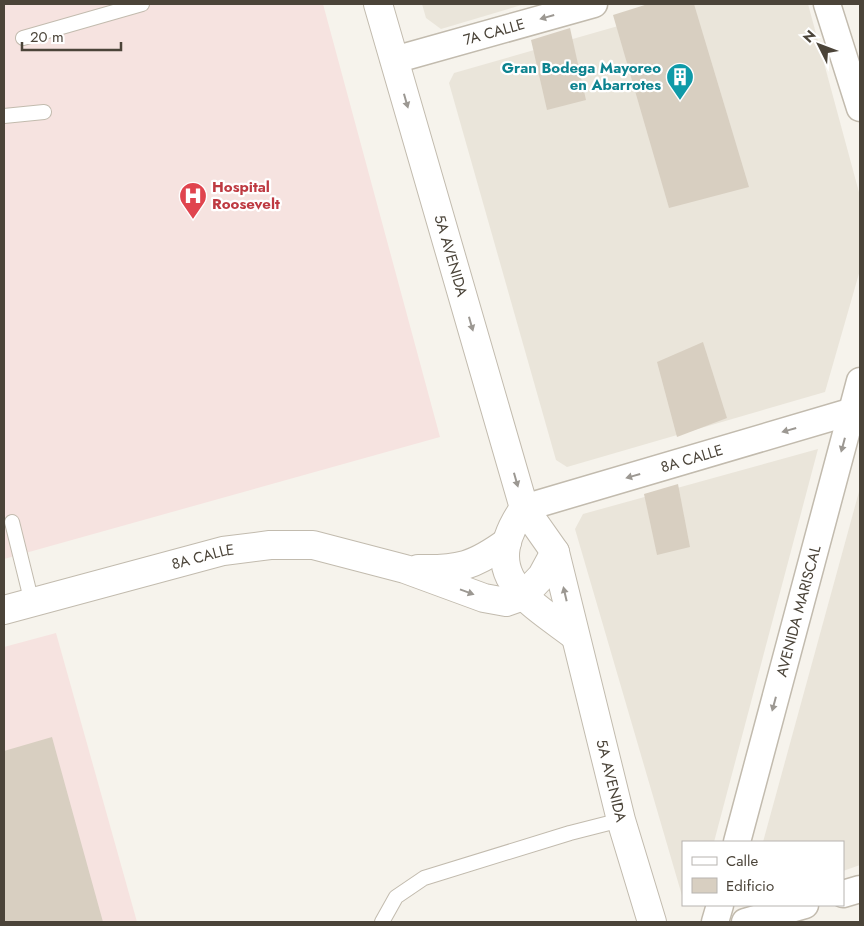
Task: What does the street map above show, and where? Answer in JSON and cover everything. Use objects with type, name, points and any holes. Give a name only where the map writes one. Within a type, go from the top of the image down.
[{"type":"street","name":"5A AVENIDA","points":[[378,4],[524,508],[555,552],[621,820],[652,922]]},
{"type":"street","name":"7A CALLE","points":[[394,60],[594,4]]},
{"type":"street","points":[[827,4],[860,108]]},
{"type":"street","name":"AVENIDA MARISCAL","points":[[736,841],[856,410],[860,382]]},
{"type":"street","name":"8A CALLE","points":[[524,508],[856,410]]},
{"type":"street","points":[[524,508],[516,518],[507,542],[508,574],[523,596],[576,636]]},
{"type":"street","name":"8A CALLE","points":[[405,569],[465,567],[507,542]]},
{"type":"street","name":"8A CALLE","points":[[4,610],[222,551],[270,545],[313,545],[405,569],[484,598],[506,602],[523,596]]},
{"type":"street","points":[[523,596],[542,576],[555,552]]},
{"type":"street","points":[[844,894],[860,889]]},
{"type":"street","points":[[715,922],[720,906]]},
{"type":"street","points":[[745,922],[802,906]]},
{"type":"lane","points":[[23,38],[142,4]]},
{"type":"lane","points":[[4,116],[44,112]]},
{"type":"lane","points":[[12,522],[32,603]]},
{"type":"lane","points":[[382,922],[396,897],[424,878],[570,833],[621,820]]},
{"type":"shaded area","name":"Hospital Roosevelt","points":[[4,4],[323,4],[440,437],[4,559]]},
{"type":"shaded area","points":[[422,4],[525,4],[441,29],[426,18]]},
{"type":"shaded area","points":[[695,4],[808,4],[860,196],[860,270],[825,392],[567,467],[556,460],[449,83],[454,73]]},
{"type":"shaded area","points":[[818,449],[714,841],[682,841],[682,896],[575,529],[583,514]]},
{"type":"shaded area","points":[[860,488],[860,865],[844,871],[844,841],[763,841]]},
{"type":"shaded area","points":[[56,633],[137,922],[4,922],[4,647]]},
{"type":"building","name":"Gran Bodega Mayoreo en Abarrotes","points":[[648,4],[694,4],[749,187],[669,208],[613,15]]},
{"type":"building","points":[[570,28],[586,100],[547,110],[531,40]]},
{"type":"building","points":[[703,342],[727,418],[677,437],[657,362]]},
{"type":"building","points":[[678,484],[690,547],[657,555],[644,494]]},
{"type":"building","points":[[52,737],[103,922],[4,922],[4,751]]},
{"type":"place","name":"Gran Bodega Mayoreo en Abarrotes","points":[[680,101]]},
{"type":"place","name":"Hospital Roosevelt","points":[[193,220]]}]
